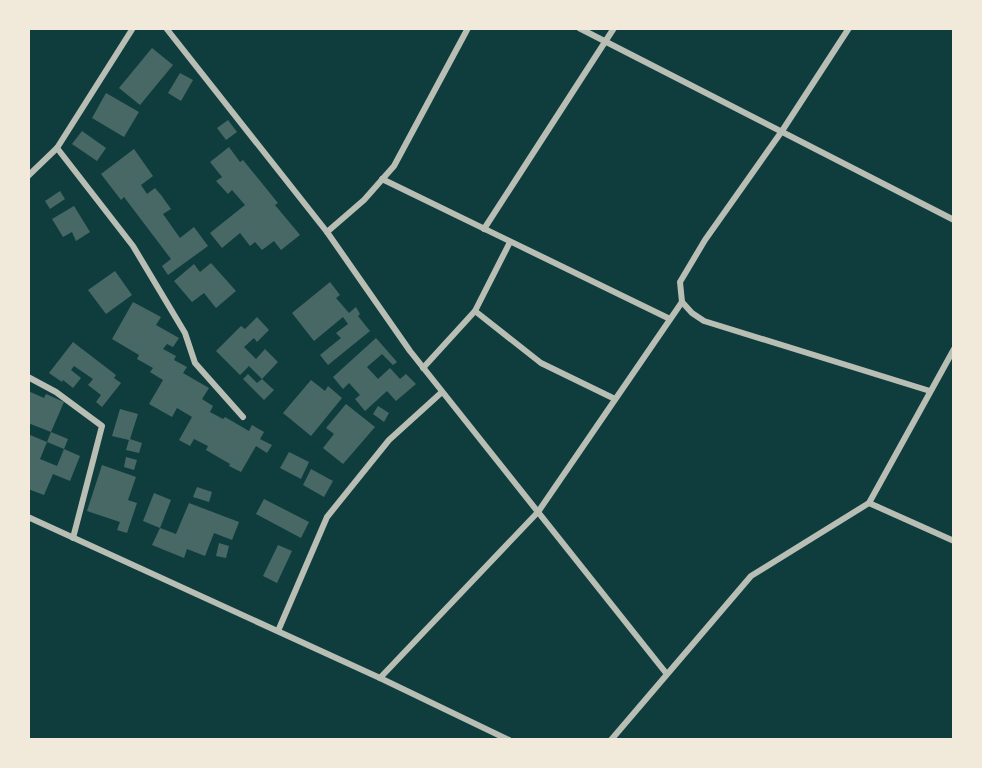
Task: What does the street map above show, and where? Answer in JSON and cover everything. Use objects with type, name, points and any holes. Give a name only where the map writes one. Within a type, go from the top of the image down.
[{"type":"street","points":[[28,176],[57,148],[133,28]]},
{"type":"street","points":[[166,28],[327,232],[423,368],[666,673]]},
{"type":"street","points":[[327,232],[364,200],[394,166],[468,28]]},
{"type":"street","points":[[579,28],[954,220]]},
{"type":"street","points":[[484,229],[614,28]]},
{"type":"street","points":[[849,28],[782,131],[705,240],[680,282],[682,302],[704,321],[930,391]]},
{"type":"street","points":[[57,148],[133,246],[185,333],[195,363],[243,417]]},
{"type":"street","points":[[382,179],[670,319]]},
{"type":"street","points":[[423,368],[475,311],[510,242]]},
{"type":"street","points":[[380,678],[537,512],[682,302]]},
{"type":"street","points":[[475,311],[541,363],[615,399]]},
{"type":"street","points":[[611,740],[751,576],[869,503],[954,349]]},
{"type":"street","points":[[28,376],[56,392],[102,426],[73,538]]},
{"type":"street","points":[[278,631],[327,517],[389,440],[442,392]]},
{"type":"street","points":[[869,503],[954,541]]},
{"type":"street","points":[[28,517],[380,678],[509,740]]},
{"type":"building","points":[[152,48],[173,65],[140,105],[119,88]]},
{"type":"building","points":[[180,73],[193,80],[181,101],[168,93]]},
{"type":"building","points":[[106,93],[139,112],[124,137],[92,118]]},
{"type":"building","points":[[228,120],[237,132],[226,140],[217,128]]},
{"type":"building","points":[[82,131],[106,148],[97,161],[72,144]]},
{"type":"building","points":[[229,147],[240,162],[243,160],[278,203],[275,205],[300,235],[281,250],[274,241],[262,250],[255,242],[250,246],[240,233],[222,248],[210,233],[245,205],[232,190],[228,194],[216,181],[222,177],[210,162]]},
{"type":"building","points":[[134,149],[153,176],[141,185],[147,194],[155,188],[161,195],[171,209],[163,214],[180,238],[194,227],[208,246],[168,275],[162,266],[171,259],[124,197],[121,200],[101,174]]},
{"type":"building","points":[[60,191],[65,199],[50,209],[45,201]]},
{"type":"building","points":[[74,206],[90,232],[76,241],[72,232],[63,237],[52,219]]},
{"type":"building","points":[[211,263],[236,291],[216,308],[204,293],[192,302],[174,281],[194,264],[200,272]]},
{"type":"building","points":[[115,271],[132,295],[106,314],[88,290]]},
{"type":"building","points":[[330,282],[340,295],[336,298],[349,313],[356,307],[360,314],[358,316],[370,331],[328,365],[320,355],[341,338],[336,333],[348,324],[343,317],[314,341],[292,313]]},
{"type":"building","points":[[133,302],[161,317],[156,325],[179,338],[173,347],[167,344],[163,349],[176,356],[174,360],[187,367],[183,373],[209,388],[202,399],[213,406],[210,412],[223,419],[225,417],[249,431],[252,425],[264,432],[260,439],[272,445],[267,453],[256,446],[241,472],[206,450],[208,446],[194,439],[190,446],[179,440],[192,417],[177,408],[172,417],[149,404],[163,380],[150,372],[153,368],[137,359],[139,355],[112,339]]},
{"type":"building","points":[[257,317],[269,330],[257,342],[254,338],[244,347],[256,359],[265,349],[278,362],[262,379],[249,366],[240,375],[216,351],[241,326],[245,329]]},
{"type":"building","points":[[376,338],[397,362],[393,365],[382,354],[367,367],[378,379],[390,368],[400,379],[406,374],[416,384],[396,401],[387,391],[365,411],[355,399],[360,395],[349,383],[343,389],[333,377]]},
{"type":"building","points":[[73,342],[116,375],[114,378],[121,383],[102,407],[96,402],[101,395],[88,385],[93,379],[74,366],[71,370],[81,378],[73,388],[49,373]]},
{"type":"building","points":[[248,374],[257,383],[262,379],[274,390],[264,400],[243,379]]},
{"type":"building","points":[[311,380],[325,391],[328,386],[342,398],[311,436],[283,413]]},
{"type":"building","points":[[28,391],[44,398],[46,394],[64,402],[51,432],[28,423]]},
{"type":"building","points":[[346,404],[375,427],[343,464],[323,448],[334,434],[326,428]]},
{"type":"building","points":[[378,406],[389,413],[384,422],[373,414]]},
{"type":"building","points":[[120,409],[138,414],[130,439],[142,443],[139,453],[126,450],[129,440],[112,436]]},
{"type":"building","points":[[51,432],[68,439],[64,449],[47,442]]},
{"type":"building","points":[[30,435],[47,442],[40,459],[57,466],[64,449],[80,456],[70,481],[53,474],[44,495],[28,489],[28,437]]},
{"type":"building","points":[[289,452],[309,462],[301,479],[280,468]]},
{"type":"building","points":[[126,457],[137,460],[134,470],[124,467]]},
{"type":"building","points":[[102,465],[136,477],[128,500],[137,503],[127,533],[117,530],[120,522],[87,511]]},
{"type":"building","points":[[311,469],[333,481],[324,497],[303,485]]},
{"type":"building","points":[[197,487],[212,492],[209,502],[193,497]]},
{"type":"building","points":[[154,493],[171,500],[160,528],[143,521]]},
{"type":"building","points":[[264,499],[309,522],[301,538],[256,514]]},
{"type":"building","points":[[189,503],[239,522],[232,540],[214,533],[205,556],[187,549],[184,558],[152,545],[160,528],[176,534]]},
{"type":"building","points":[[219,543],[229,546],[226,558],[216,556]]},
{"type":"building","points":[[278,545],[292,551],[277,583],[263,576]]}]
